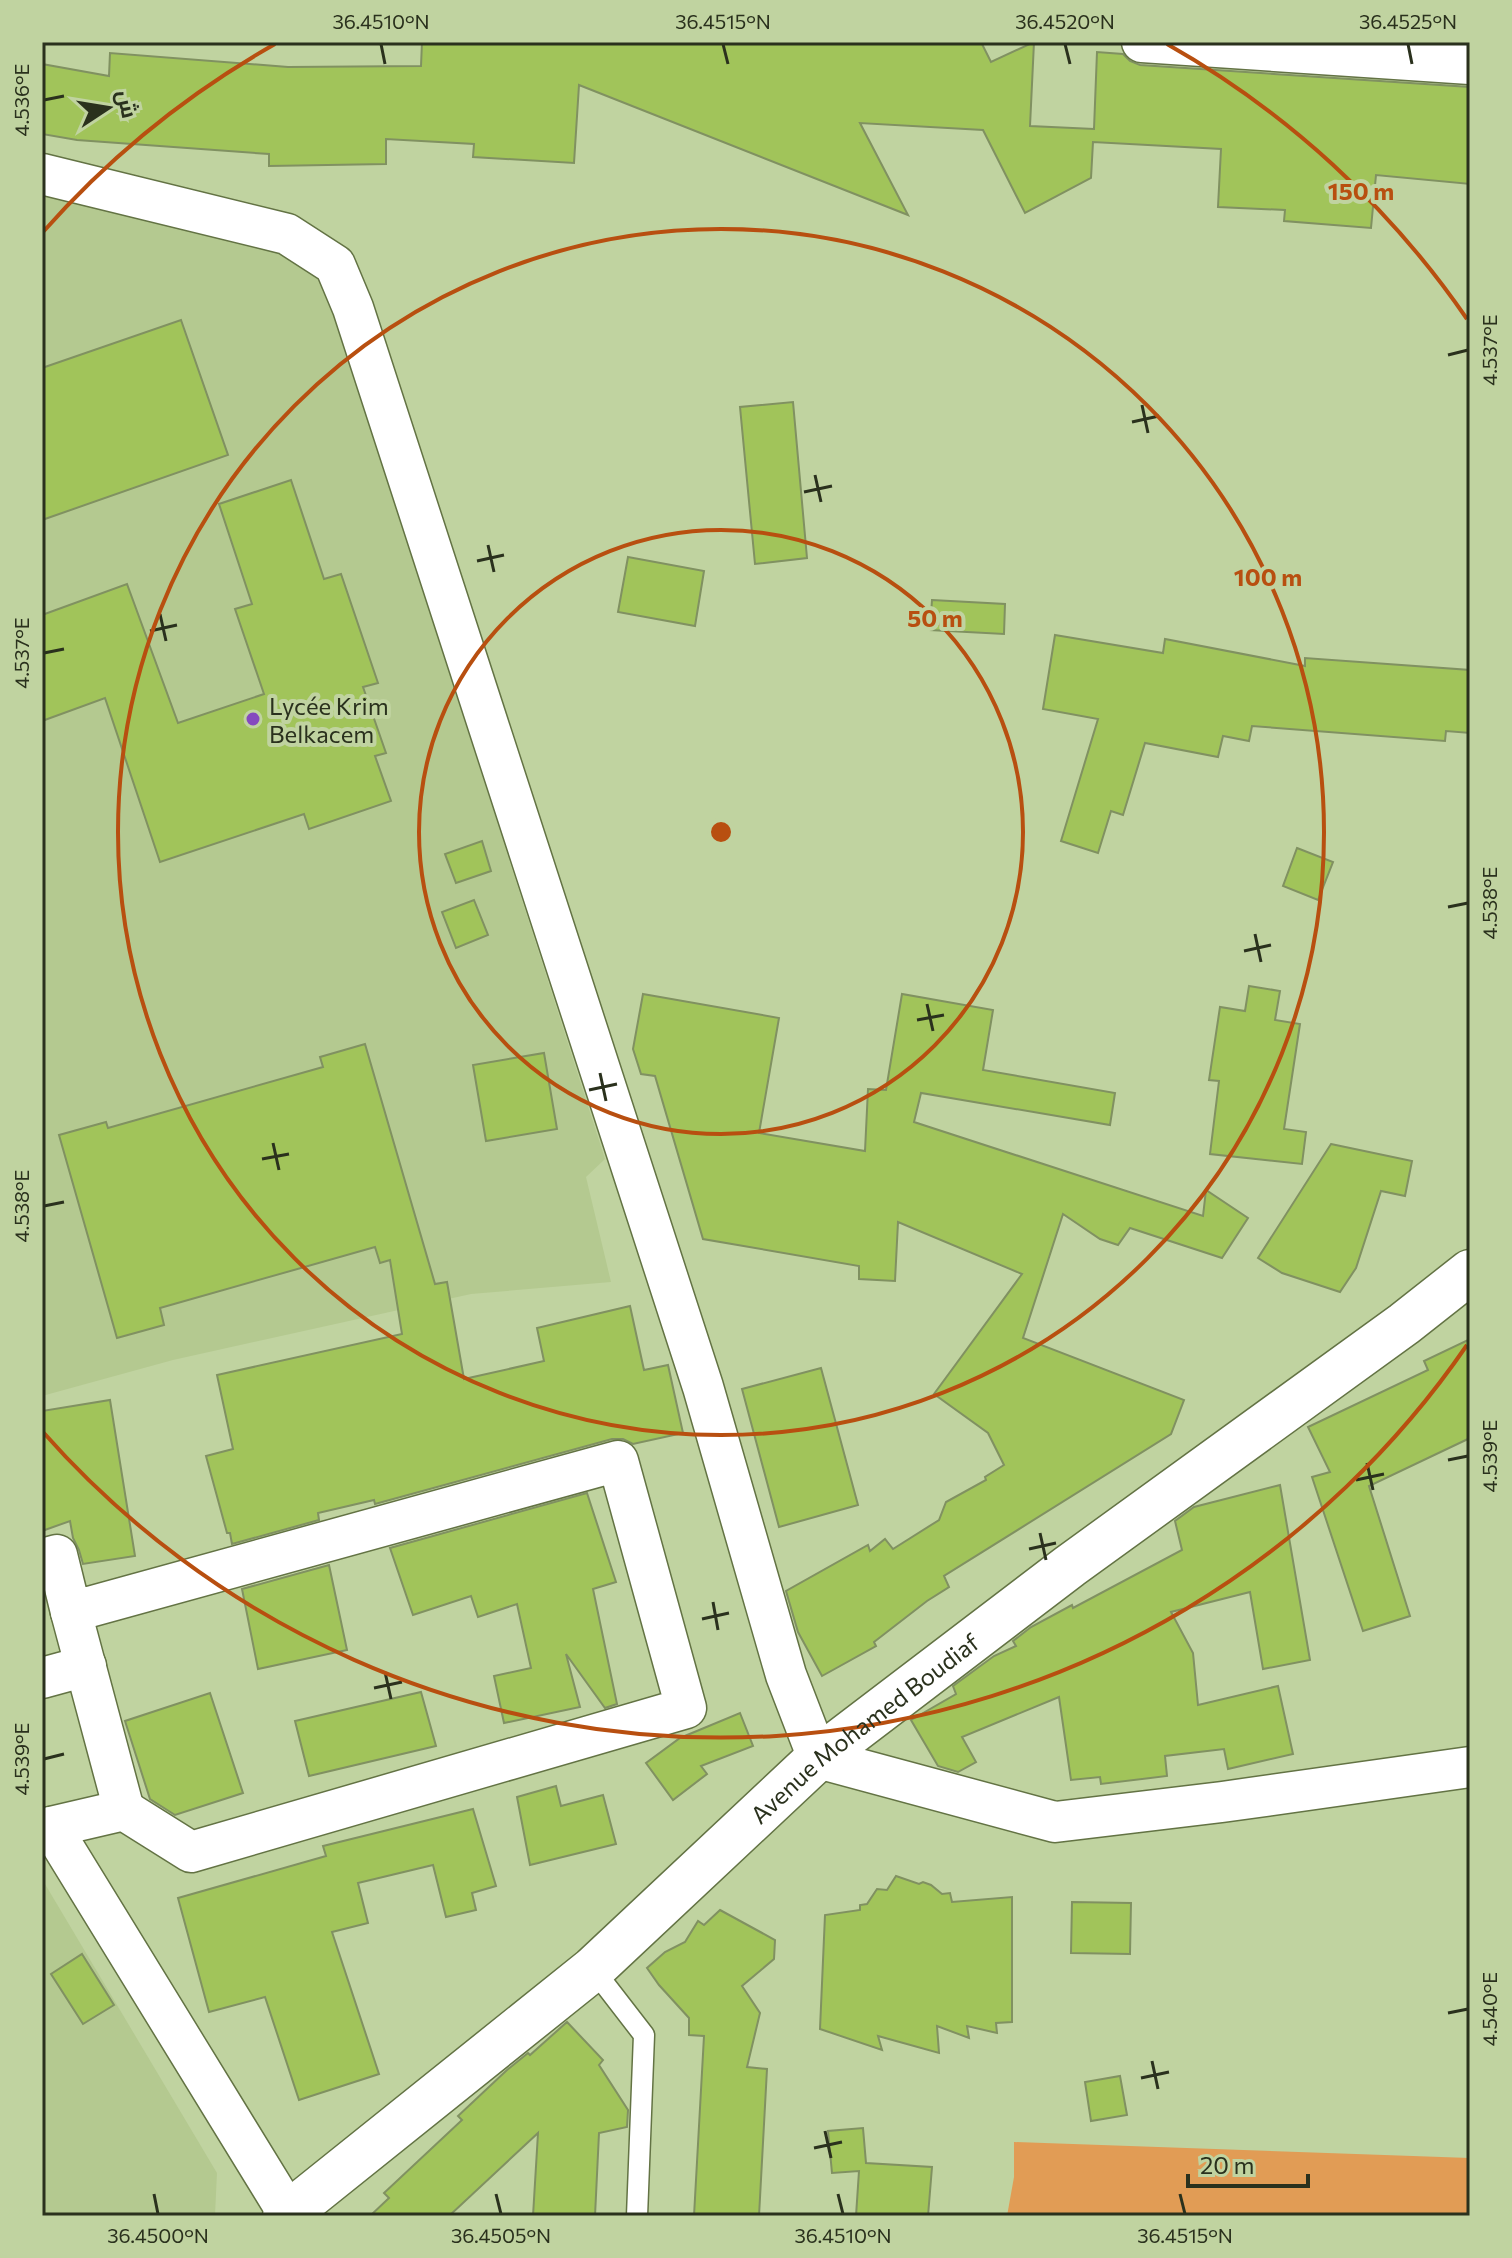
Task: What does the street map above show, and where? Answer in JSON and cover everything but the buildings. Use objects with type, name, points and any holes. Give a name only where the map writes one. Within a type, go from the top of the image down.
[{"type":"street","points":[[1142,42],[1288,48],[1470,64]]},
{"type":"street","points":[[42,174],[287,234],[335,265],[368,354],[703,1387],[786,1675],[818,1758],[1055,1822],[1470,1767]]},
{"type":"street","name":"Avenue Mohamed Boudiaf","points":[[286,2214],[593,1969],[818,1758],[1070,1566],[1404,1324],[1470,1272]]},
{"type":"street","points":[[42,1559],[57,1555],[71,1612],[124,1810],[191,1852],[686,1708],[618,1461],[71,1612]]},
{"type":"street","points":[[42,1678],[86,1666]]},
{"type":"street","points":[[124,1810],[47,1828],[286,2214]]},
{"type":"lane","points":[[593,1969],[644,2035],[637,2216]]},
{"type":"shaded area","name":"Lycée Krim Belkacem","points":[[42,192],[279,253],[323,279],[605,1159],[586,1177],[611,1282],[471,1294],[173,1360],[42,1396]]},
{"type":"shaded area","points":[[42,1879],[217,2173],[215,2216],[42,2216]]},
{"type":"shaded area","points":[[1014,2142],[1470,2158],[1470,2216],[1007,2216],[1014,2177]]},
{"type":"place","name":"Lycée Krim Belkacem","points":[[253,719]]}]
